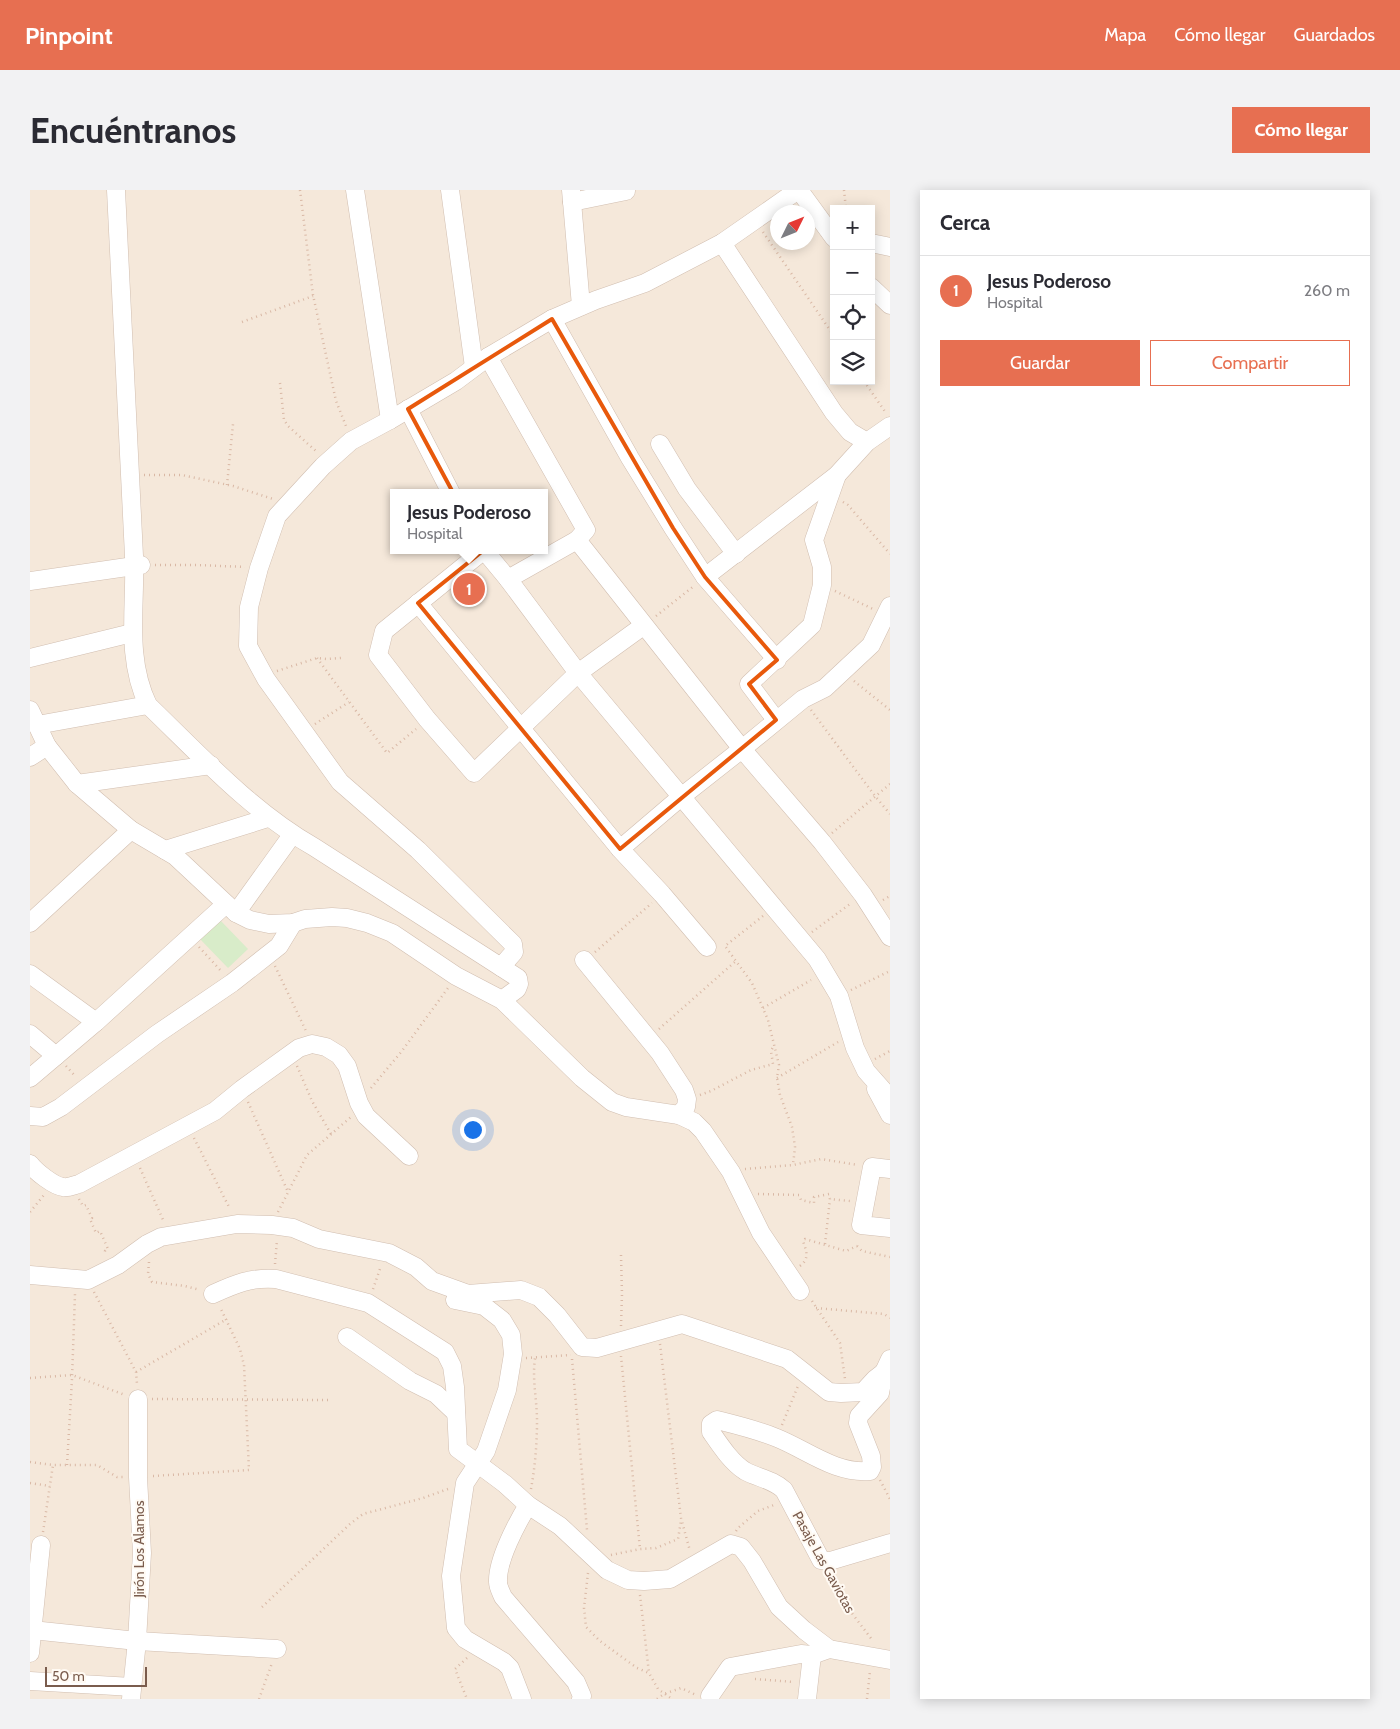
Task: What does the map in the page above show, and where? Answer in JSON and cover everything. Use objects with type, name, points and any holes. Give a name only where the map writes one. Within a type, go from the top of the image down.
[{"type":"street","points":[[116,190],[130,475],[138,565],[132,633],[134,661],[142,692],[148,705],[268,818],[518,978],[519,984],[517,989],[502,1000]]},
{"type":"street","points":[[355,190],[390,420]]},
{"type":"street","points":[[450,190],[481,362],[586,530],[577,540],[508,579]]},
{"type":"street","points":[[501,967],[514,952],[513,944],[418,850],[340,782],[264,675],[248,646],[249,607],[259,568],[277,516],[351,441],[456,381],[481,362],[552,319],[581,306],[646,283],[722,243],[799,190],[830,232]]},
{"type":"street","points":[[581,306],[571,196],[626,191]]},
{"type":"street","points":[[722,243],[834,413],[850,432],[867,442]]},
{"type":"street","points":[[875,244],[890,247]]},
{"type":"street","points":[[875,291],[890,304]]},
{"type":"street","points":[[552,319],[630,458],[672,528],[705,577],[777,660]]},
{"type":"street","points":[[408,409],[449,489]]},
{"type":"street","points":[[705,577],[836,475],[867,442],[890,426]]},
{"type":"street","points":[[660,444],[687,489],[736,554]]},
{"type":"street","points":[[776,720],[749,684],[777,660],[812,625],[822,585],[822,567],[814,540],[836,475]]},
{"type":"street","points":[[577,540],[742,749],[822,842],[863,895],[890,937]]},
{"type":"street","points":[[479,554],[384,631],[378,655],[427,719],[474,773],[578,673],[643,626]]},
{"type":"street","points":[[487,554],[578,673],[817,959],[839,996],[855,1048],[890,1115]]},
{"type":"street","points":[[30,580],[138,565]]},
{"type":"street","points":[[418,603],[620,849],[662,894],[707,947]]},
{"type":"street","points":[[620,849],[776,720],[803,699],[826,688],[871,646],[888,610]]},
{"type":"street","points":[[30,658],[132,633]]},
{"type":"street","points":[[148,705],[34,718],[47,746],[77,784],[131,830],[175,856],[231,909],[250,920],[269,924],[293,923],[305,919],[347,918],[367,923],[392,933],[456,976],[502,1000],[582,1078],[612,1102],[626,1107],[679,1115],[694,1122],[703,1131],[731,1172],[761,1233],[800,1291]]},
{"type":"street","points":[[30,757],[47,746]]},
{"type":"street","points":[[77,784],[211,765]]},
{"type":"street","points":[[165,850],[268,818]]},
{"type":"street","points":[[30,923],[131,830]]},
{"type":"street","points":[[30,1078],[96,1022],[189,937],[231,909],[292,835]]},
{"type":"street","points":[[30,1116],[43,1117],[61,1107],[157,1034],[232,983],[279,946],[293,923]]},
{"type":"street","points":[[584,960],[660,1053],[684,1090],[687,1100],[686,1107],[679,1115]]},
{"type":"street","points":[[30,974],[96,1022]]},
{"type":"street","points":[[30,1034],[56,1056]]},
{"type":"street","points":[[30,1164],[36,1172],[62,1185],[79,1184],[216,1112],[242,1089],[291,1053],[312,1044],[326,1047],[339,1054],[347,1066],[360,1105],[366,1116],[409,1156]]},
{"type":"street","points":[[866,1071],[890,1098]]},
{"type":"street","points":[[890,1169],[872,1167],[861,1225],[890,1228]]},
{"type":"street","points":[[30,1275],[82,1279],[118,1265],[147,1244],[161,1237],[237,1224],[271,1225],[293,1228],[319,1239],[388,1253],[416,1268],[454,1300],[484,1306],[502,1320],[511,1336],[514,1354],[507,1390],[486,1450],[465,1483],[450,1576],[456,1628],[465,1639],[504,1662],[510,1668],[522,1699]]},
{"type":"street","points":[[213,1294],[242,1281],[264,1278],[276,1279],[368,1302],[445,1352],[452,1366],[458,1449],[505,1484],[528,1505],[560,1526],[591,1551],[607,1570],[628,1580],[670,1578],[731,1544],[741,1547],[779,1607],[804,1630],[829,1649],[883,1660]]},
{"type":"street","points":[[432,1281],[468,1294],[521,1290],[540,1297],[582,1346],[597,1348],[682,1324],[786,1359],[829,1392],[863,1392],[887,1365]]},
{"type":"street","points":[[347,1337],[410,1381],[436,1394],[456,1413]]},
{"type":"street","points":[[776,1438],[831,1465],[862,1472],[870,1471],[872,1467],[871,1456],[858,1423],[859,1416],[880,1393],[887,1365]]},
{"type":"street","name":"Jirón Los Alamos","points":[[131,1693],[137,1641],[142,1553],[138,1477],[138,1399]]},
{"type":"street","name":"Pasaje Las Gaviotas","points":[[776,1438],[717,1420],[711,1424],[711,1432],[737,1464],[745,1471],[776,1483],[784,1490],[821,1560]]},
{"type":"street","points":[[528,1505],[514,1528],[499,1572],[498,1584],[503,1597],[527,1622],[576,1682],[582,1696],[581,1699]]},
{"type":"street","points":[[821,1560],[830,1561],[890,1543]]},
{"type":"street","points":[[30,1653],[41,1545]]},
{"type":"street","points":[[32,1630],[137,1641],[277,1649]]},
{"type":"street","points":[[710,1696],[730,1667],[801,1654],[812,1655],[829,1649]]},
{"type":"street","points":[[808,1691],[812,1655]]},
{"type":"street","points":[[30,1680],[131,1693]]},
{"type":"path","points":[[300,190],[313,296],[336,401],[351,441]]},
{"type":"path","points":[[844,190],[846,205]]},
{"type":"path","points":[[755,220],[830,330]]},
{"type":"path","points":[[242,322],[313,296]]},
{"type":"path","points":[[280,383],[284,420],[328,463]]},
{"type":"path","points":[[867,385],[890,419]]},
{"type":"path","points":[[227,485],[232,424]]},
{"type":"path","points":[[130,475],[182,476],[227,485],[288,504]]},
{"type":"path","points":[[829,494],[848,505],[890,554]]},
{"type":"path","points":[[138,565],[197,564],[259,568]]},
{"type":"path","points":[[643,626],[705,577]]},
{"type":"path","points":[[822,585],[856,600],[888,610]]},
{"type":"path","points":[[264,675],[317,658],[328,660],[342,658]]},
{"type":"path","points":[[317,658],[387,753],[427,719]]},
{"type":"path","points":[[843,672],[890,710]]},
{"type":"path","points":[[803,699],[874,796],[890,814]]},
{"type":"path","points":[[304,732],[349,702]]},
{"type":"path","points":[[822,842],[890,784]]},
{"type":"path","points":[[584,960],[662,894]]},
{"type":"path","points":[[801,940],[863,895]]},
{"type":"path","points":[[774,908],[725,946],[752,983],[768,1020],[779,1065],[777,1078],[780,1094],[792,1127],[796,1147],[793,1165]]},
{"type":"path","points":[[189,937],[232,983]]},
{"type":"path","points":[[270,953],[312,1044]]},
{"type":"path","points":[[648,1039],[737,960]]},
{"type":"path","points":[[839,996],[890,971]]},
{"type":"path","points":[[763,1008],[824,972]]},
{"type":"path","points":[[264,1278],[265,1269],[274,1270],[278,1240],[270,1239],[271,1225],[307,1155],[360,1105],[402,1052],[456,976]]},
{"type":"path","points":[[777,1078],[835,1045],[850,1033]]},
{"type":"path","points":[[687,1100],[711,1091],[751,1070],[773,1064],[771,1051],[774,1044]]},
{"type":"path","points":[[291,1053],[312,1101],[331,1134]]},
{"type":"path","points":[[56,1056],[86,1088]]},
{"type":"path","points":[[242,1089],[288,1192]]},
{"type":"path","points":[[188,1126],[237,1224]]},
{"type":"path","points":[[134,1155],[170,1235]]},
{"type":"path","points":[[731,1172],[746,1168],[793,1165],[821,1159],[872,1167]]},
{"type":"path","points":[[30,1212],[62,1185],[74,1196],[77,1195],[83,1206],[86,1205],[96,1233],[100,1231],[108,1249],[105,1251],[106,1254],[114,1256],[118,1265]]},
{"type":"path","points":[[742,1197],[762,1193],[799,1195],[801,1200],[814,1203],[814,1197],[829,1194],[825,1244]]},
{"type":"path","points":[[830,1200],[865,1203]]},
{"type":"path","points":[[788,1273],[804,1263],[807,1255],[802,1241],[805,1239],[846,1251],[857,1246],[862,1251],[890,1257]]},
{"type":"path","points":[[620,1255],[622,1294],[620,1342],[640,1549]]},
{"type":"path","points":[[30,1462],[53,1465],[97,1466],[117,1477],[249,1470],[244,1365],[240,1349],[227,1319],[213,1294],[185,1286],[152,1282],[148,1274],[150,1260]]},
{"type":"path","points":[[82,1279],[136,1372],[138,1399]]},
{"type":"path","points":[[67,1465],[72,1375],[82,1279]]},
{"type":"path","points":[[800,1291],[804,1287],[840,1343],[846,1392]]},
{"type":"path","points":[[816,1308],[884,1314],[890,1318]]},
{"type":"path","points":[[136,1372],[227,1319]]},
{"type":"path","points":[[658,1331],[681,1518],[691,1557]]},
{"type":"path","points":[[513,1359],[572,1355],[588,1548],[591,1551],[584,1608],[586,1627],[600,1641],[637,1668],[649,1673]]},
{"type":"path","points":[[528,1505],[534,1472],[537,1421],[533,1374],[535,1358]]},
{"type":"path","points":[[776,1438],[803,1373]]},
{"type":"path","points":[[30,1378],[72,1375],[138,1399],[329,1400]]},
{"type":"path","points":[[41,1545],[53,1465]]},
{"type":"path","points":[[878,1478],[890,1499]]},
{"type":"path","points":[[30,1483],[50,1486]]},
{"type":"path","points":[[262,1608],[350,1524],[364,1514],[423,1498],[465,1483]]},
{"type":"path","points":[[731,1544],[738,1528],[758,1511],[766,1509]]},
{"type":"path","points":[[591,1551],[656,1548],[678,1539],[681,1518]]},
{"type":"path","name":"Pasaje Las Gaviotas","points":[[821,1560],[842,1600],[883,1660]]},
{"type":"path","points":[[639,1580],[649,1673],[658,1689],[672,1699]]},
{"type":"path","points":[[467,1699],[455,1669],[467,1658],[471,1643]]},
{"type":"path","points":[[259,1699],[277,1649]]},
{"type":"path","points":[[867,1699],[883,1660]]},
{"type":"path","points":[[752,1679],[808,1691]]},
{"type":"path","points":[[657,1699],[664,1694],[681,1688],[696,1695],[710,1696]]},
{"type":"highlighted area","points":[[552,319],[673,528],[705,577],[777,660],[749,684],[776,720],[620,849],[418,603],[484,550],[408,409]]},
{"type":"shaded area","points":[[30,190],[890,190],[890,1699],[30,1699]]},
{"type":"green space","points":[[220,920],[248,949],[228,968],[200,939]]},
{"type":"place","name":"Jesus Poderoso","points":[[469,589]]}]
